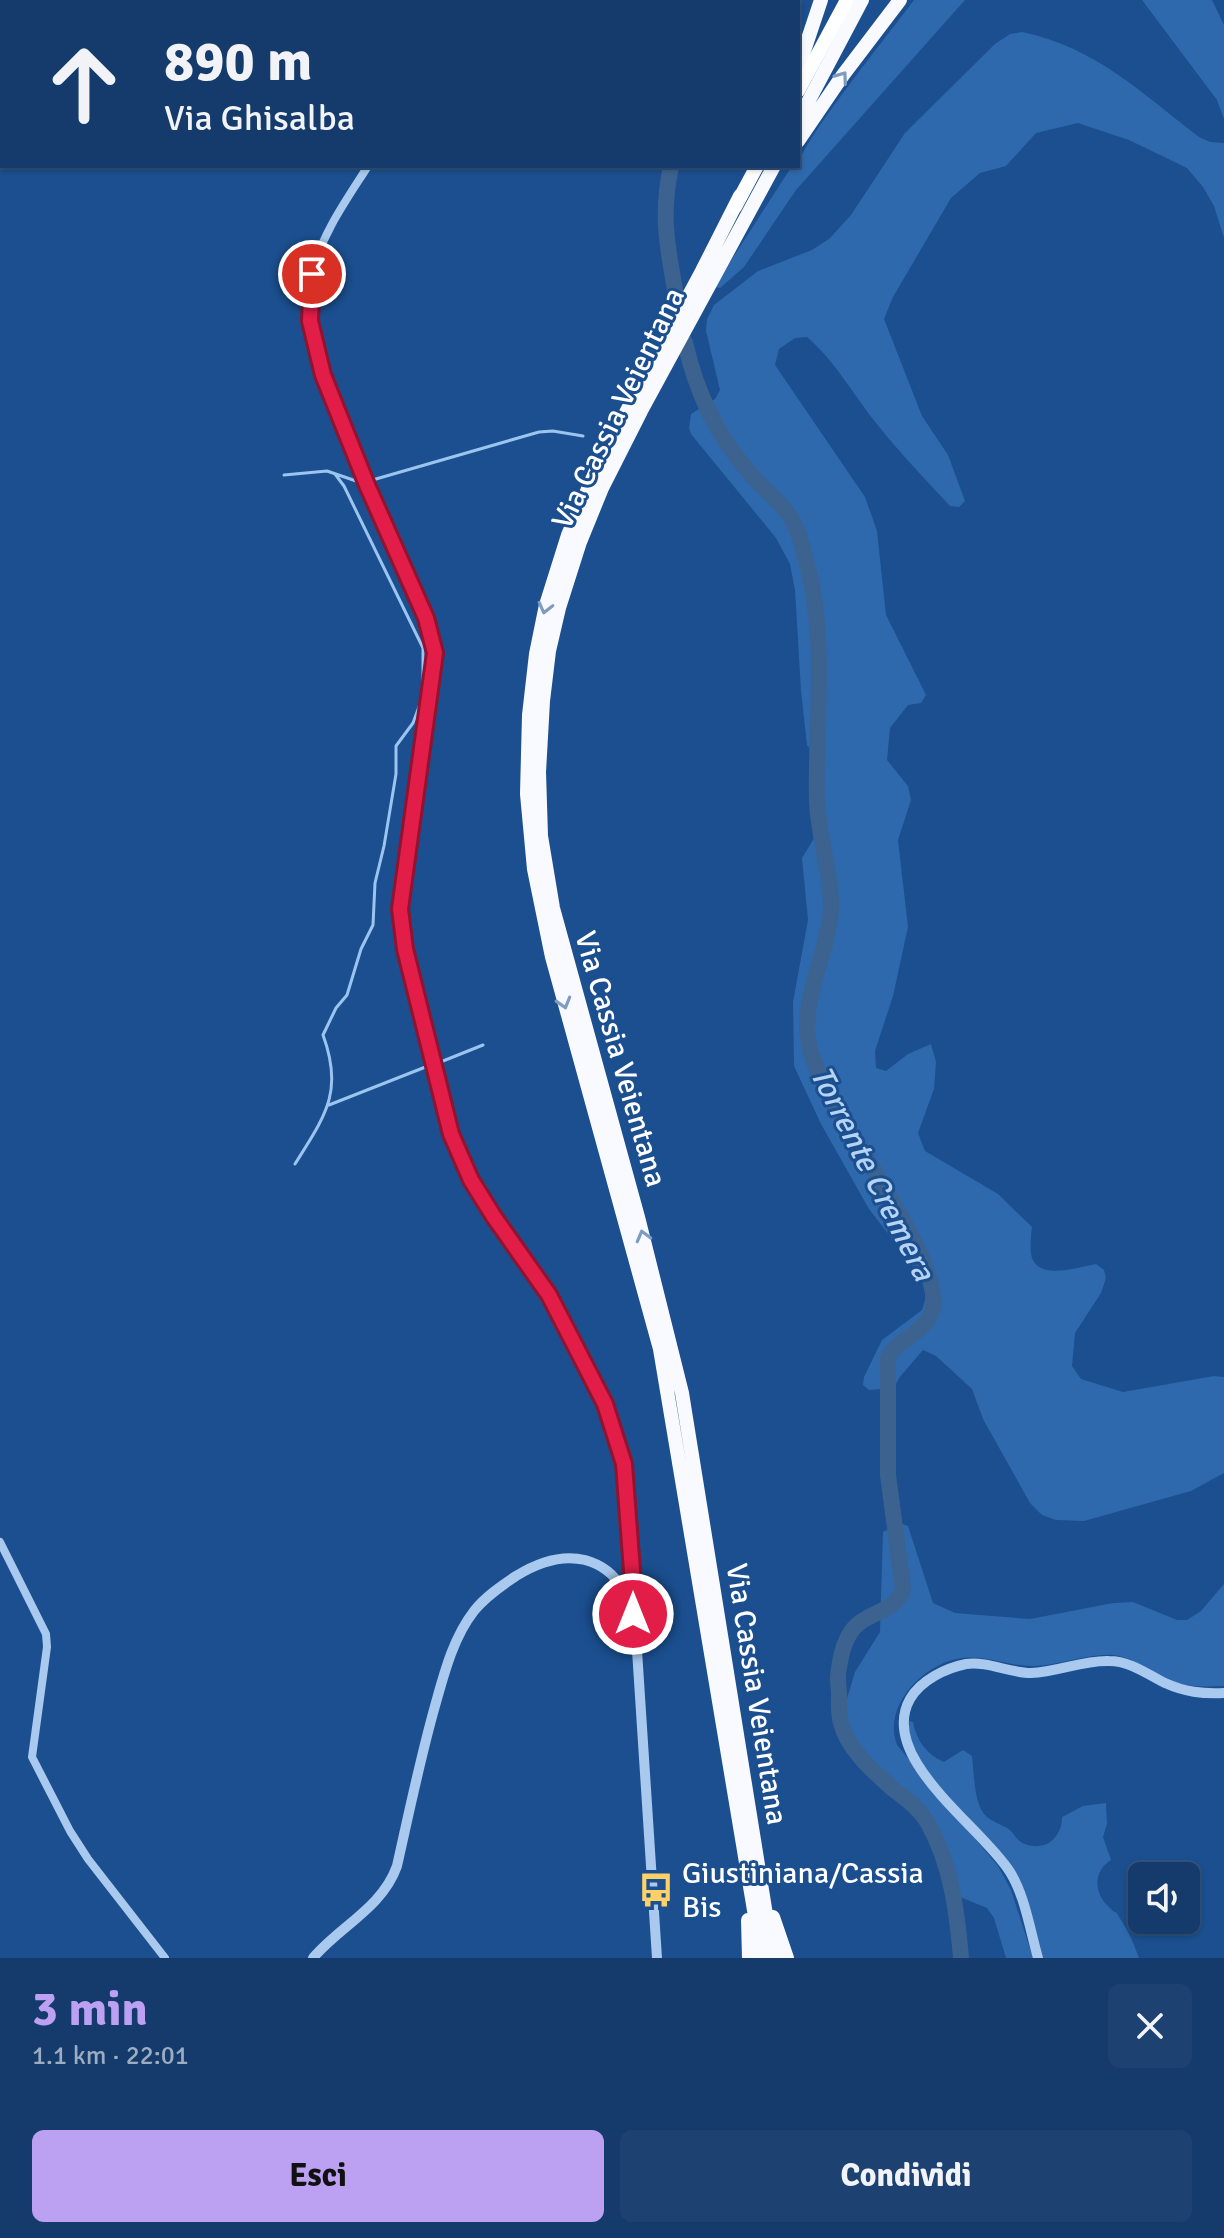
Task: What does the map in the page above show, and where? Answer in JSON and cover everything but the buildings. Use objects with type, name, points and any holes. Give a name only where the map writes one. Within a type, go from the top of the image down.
[{"type":"highway","points":[[800,63],[821,0]]},
{"type":"highway","points":[[800,87],[847,0]]},
{"type":"highway","points":[[800,117],[862,0]]},
{"type":"highway","points":[[800,138],[900,0]]},
{"type":"highway","name":"Via Cassia Veientana","points":[[754,168],[708,272],[582,500],[544,613],[531,688],[527,806],[534,869],[549,945],[660,1349],[676,1395],[762,1958]]},
{"type":"highway","points":[[752,209],[773,168]]},
{"type":"highway","points":[[752,209],[780,168]]},
{"type":"highway","name":"Via Cassia Veientana","points":[[708,272],[752,209]]},
{"type":"highway","name":"Via Cassia Veientana","points":[[678,1413],[773,1958]]},
{"type":"highway","points":[[748,1871],[749,1958]]},
{"type":"highway","points":[[761,1881],[787,1958]]},
{"type":"street","points":[[367,168],[339,211],[316,261],[309,305],[313,338],[323,375],[426,618],[435,653],[400,909],[405,949],[451,1134],[461,1159],[494,1217],[549,1295],[605,1404],[617,1435],[626,1477],[631,1536],[633,1584],[628,1595]]},
{"type":"street","points":[[0,1542],[46,1634],[47,1647],[32,1757],[88,1859],[165,1958]]},
{"type":"street","points":[[313,1958],[379,1898],[390,1883],[397,1866],[426,1737],[443,1678],[463,1628],[477,1607],[502,1586],[546,1561],[565,1558],[588,1561],[604,1568],[628,1595],[636,1635],[657,1958]]},
{"type":"street","points":[[1038,1958],[1009,1870],[959,1816],[909,1750],[903,1734],[903,1719],[915,1692],[937,1675],[966,1664],[1032,1673],[1108,1661],[1126,1664],[1188,1691],[1224,1693]]},
{"type":"shaded area","points":[[914,0],[965,0],[796,190],[744,267],[720,288],[714,287],[791,168],[800,168],[802,154]]},
{"type":"shaded area","points":[[1142,0],[1212,0],[1224,25],[1224,119],[1217,100]]},
{"type":"shaded area","points":[[1022,32],[1049,39],[1095,60],[1137,88],[1199,137],[1224,143],[1224,238],[1214,206],[1187,168],[1129,140],[1078,123],[1036,133],[1006,166],[980,173],[951,198],[893,297],[884,319],[922,416],[948,455],[965,501],[959,507],[950,506],[903,455],[835,367],[807,337],[795,338],[779,349],[775,365],[865,497],[877,531],[886,615],[926,695],[921,703],[908,705],[890,728],[887,760],[908,786],[911,800],[898,840],[908,927],[893,996],[875,1051],[876,1068],[886,1071],[908,1054],[931,1044],[936,1062],[934,1089],[918,1133],[925,1151],[998,1194],[1032,1227],[1031,1254],[1034,1263],[1041,1268],[1059,1271],[1096,1264],[1104,1270],[1106,1278],[1101,1293],[1075,1333],[1072,1366],[1081,1379],[1123,1392],[1214,1376],[1224,1377],[1224,1473],[1191,1491],[1084,1521],[1056,1520],[1042,1515],[1030,1503],[983,1419],[972,1389],[936,1356],[923,1350],[894,1388],[869,1390],[863,1385],[882,1340],[922,1310],[925,1287],[869,1209],[821,1124],[794,1066],[793,1002],[808,920],[802,858],[816,835],[817,758],[807,745],[795,590],[790,564],[776,538],[689,428],[691,414],[715,399],[720,390],[706,331],[707,319],[714,305],[758,271],[812,250],[829,239],[851,215],[905,133],[995,44],[1010,34]]},
{"type":"shaded area","points":[[899,1523],[908,1526],[933,1603],[955,1613],[1030,1619],[1133,1602],[1177,1620],[1187,1620],[1201,1611],[1224,1584],[1224,1686],[1177,1683],[1129,1659],[1114,1655],[1035,1666],[962,1658],[934,1668],[921,1677],[901,1701],[895,1715],[897,1745],[998,1866],[1011,1890],[1033,1958],[1006,1958],[994,1918],[987,1908],[960,1897],[954,1888],[944,1851],[927,1815],[918,1802],[885,1787],[865,1761],[847,1721],[844,1708],[855,1672],[880,1632],[883,1532]]},
{"type":"shaded area","points":[[909,1721],[913,1722],[923,1746],[944,1762],[963,1750],[972,1756],[976,1792],[982,1811],[1025,1844],[1046,1844],[1059,1831],[1062,1817],[1083,1806],[1106,1803],[1107,1824],[1103,1837],[1111,1860],[1098,1877],[1098,1890],[1116,1912],[1139,1958],[1041,1958],[1022,1897],[910,1750],[906,1726]]},
{"type":"waterway","name":"Torrente Cremera","points":[[671,168],[666,218],[677,301]]},
{"type":"waterway","name":"Torrente Cremera","points":[[685,342],[701,393],[726,442],[789,515],[797,531],[813,590],[819,650],[817,801],[831,909],[808,1010],[809,1045],[836,1107],[922,1257],[932,1288],[929,1319],[888,1358],[888,1475],[903,1588],[891,1606],[858,1624],[847,1639],[838,1674],[840,1719],[855,1751],[928,1823],[952,1888],[961,1958]]},
{"type":"waterway","points":[[284,475],[327,471],[359,482],[369,481],[539,432],[583,436]]},
{"type":"waterway","points":[[295,1164],[328,1103],[332,1072],[323,1035],[336,1008],[347,995],[361,949],[373,925],[375,883],[396,774],[396,746],[413,723],[423,696],[423,648],[344,486],[335,474]]},
{"type":"waterway","points":[[443,1061],[483,1045]]},
{"type":"waterway","points":[[329,1105],[428,1066]]},
{"type":"place","name":"Giustiniana/Cassia Bis","points":[[656,1890]]},
{"type":"route","points":[[312,274],[310,321],[323,375],[367,485],[426,618],[435,653],[400,909],[405,949],[451,1134],[461,1159],[494,1217],[549,1295],[605,1404],[617,1435],[628,1489],[633,1584],[628,1595],[633,1614]]}]
